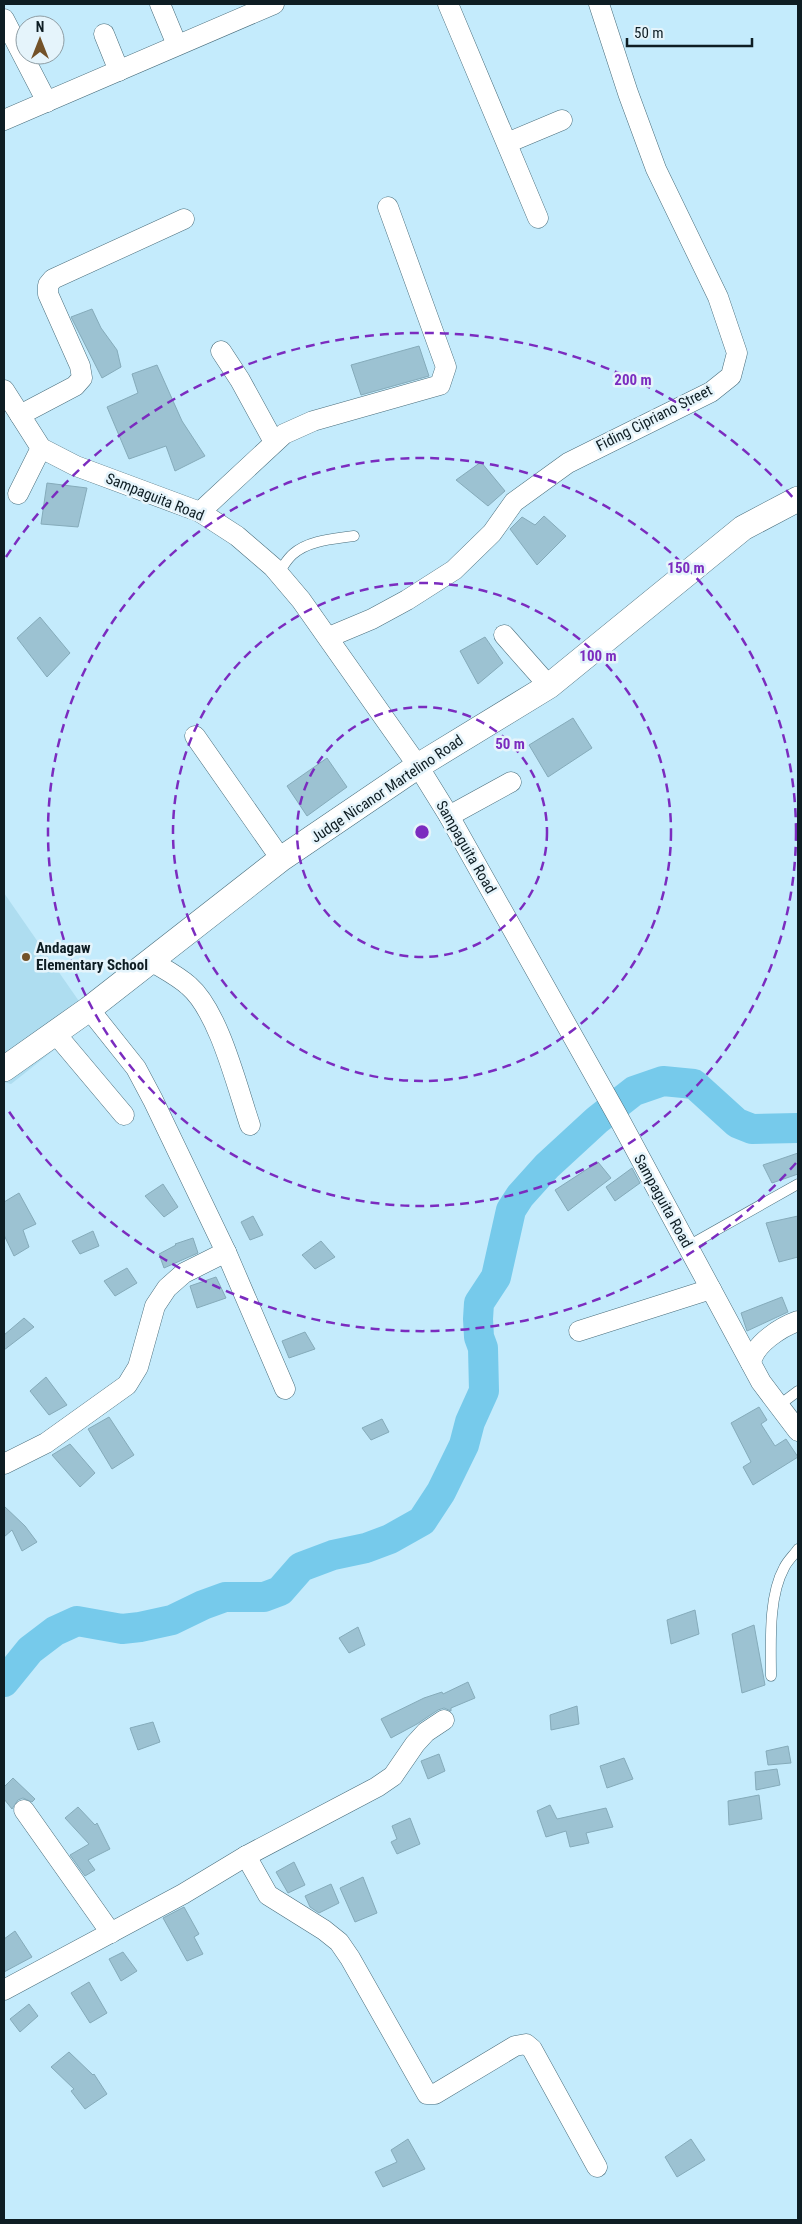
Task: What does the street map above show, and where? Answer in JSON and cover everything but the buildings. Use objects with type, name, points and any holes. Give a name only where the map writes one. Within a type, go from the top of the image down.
[{"type":"street","points":[[160,4],[177,46]]},
{"type":"street","points":[[4,120],[177,46],[233,12],[274,4]]},
{"type":"street","name":"Fiding Cipriano Street","points":[[328,637],[379,616],[454,570],[492,533],[514,502],[568,463],[711,392],[731,376],[737,353],[724,316],[686,228],[656,169],[628,93],[599,4]]},
{"type":"street","points":[[452,5],[538,218]]},
{"type":"street","points":[[4,19],[47,102]]},
{"type":"street","points":[[104,34],[119,70]]},
{"type":"street","points":[[507,143],[562,120]]},
{"type":"street","points":[[200,512],[284,434],[313,421],[440,385],[446,367],[388,207]]},
{"type":"street","points":[[20,415],[75,386],[82,378],[80,366],[48,294],[48,285],[54,279],[184,219]]},
{"type":"street","points":[[221,351],[240,380],[274,442]]},
{"type":"street","name":"Sampaguita Road","points":[[4,390],[42,448],[76,466],[200,512],[237,536],[278,573],[301,600],[418,766],[449,816],[751,1363],[778,1406],[798,1431]]},
{"type":"street","points":[[18,494],[42,448]]},
{"type":"street","name":"Judge Nicanor Martelino Road","points":[[4,1069],[89,1009],[281,859],[418,766],[549,686],[742,528],[798,499]]},
{"type":"street","points":[[504,635],[549,686]]},
{"type":"street","points":[[195,736],[281,859]]},
{"type":"street","points":[[449,816],[511,782]]},
{"type":"street","points":[[151,961],[191,987],[206,1007],[225,1052],[250,1125]]},
{"type":"street","points":[[89,1009],[136,1068],[154,1100],[226,1252],[284,1389]]},
{"type":"street","points":[[55,1033],[124,1115]]},
{"type":"street","points":[[4,1464],[46,1443],[127,1385],[138,1367],[155,1306],[167,1288],[184,1273],[226,1252]]},
{"type":"street","points":[[579,1331],[711,1288]]},
{"type":"street","points":[[751,1363],[752,1354],[776,1331],[798,1321]]},
{"type":"street","points":[[4,1990],[183,1894],[246,1856],[377,1787],[393,1776],[415,1744],[426,1732],[444,1720]]},
{"type":"street","points":[[24,1810],[110,1932]]},
{"type":"street","points":[[246,1856],[268,1895],[324,1930],[339,1942],[350,1958],[427,2094],[435,2094],[515,2046],[526,2044],[532,2049],[596,2167]]},
{"type":"lane","points":[[278,573],[293,554],[308,545],[330,539],[354,536]]},
{"type":"lane","points":[[688,1246],[798,1184]]},
{"type":"lane","points":[[778,1406],[798,1391]]},
{"type":"lane","points":[[771,1676],[775,1597],[784,1568],[798,1549]]},
{"type":"shaded area","name":"Andagaw Elementary School","points":[[4,893],[92,1020],[11,1084],[4,1082]]},
{"type":"waterway","points":[[4,1682],[30,1650],[55,1631],[77,1621],[122,1629],[140,1627],[172,1620],[225,1597],[264,1597],[280,1591],[301,1567],[333,1555],[366,1548],[390,1539],[422,1521],[441,1492],[464,1445],[470,1422],[484,1391],[483,1348],[479,1337],[479,1303],[496,1277],[511,1210],[520,1196],[547,1166],[597,1120],[634,1091],[663,1081],[694,1084],[737,1123],[752,1129],[798,1128]]},
{"type":"place","name":"Andagaw Elementary School","points":[[26,957]]}]
